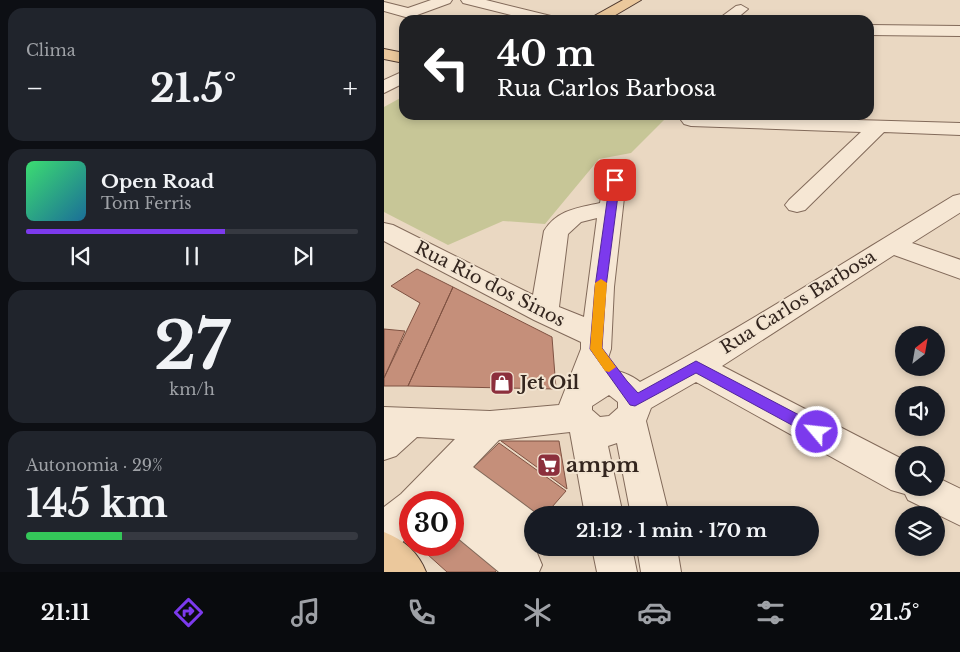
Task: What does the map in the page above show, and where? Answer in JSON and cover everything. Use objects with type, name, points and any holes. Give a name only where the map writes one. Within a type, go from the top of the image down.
[{"type":"main road","points":[[605,15],[634,0]]},
{"type":"main road","points":[[384,54],[399,57]]},
{"type":"main road","points":[[384,552],[406,572]]},
{"type":"street","points":[[384,6],[409,13],[445,0]]},
{"type":"street","points":[[469,0],[530,15]]},
{"type":"street","points":[[732,15],[741,9]]},
{"type":"street","points":[[416,11],[430,15]]},
{"type":"street","points":[[874,30],[957,36]]},
{"type":"street","points":[[384,87],[399,79]]},
{"type":"street","points":[[691,120],[960,129]]},
{"type":"street","points":[[797,206],[879,126]]},
{"type":"street","points":[[602,506],[581,413],[596,342],[600,287],[615,180]]},
{"type":"street","name":"Rua Carlos Barbosa","points":[[629,402],[696,366],[960,201]]},
{"type":"street","points":[[544,313],[556,231],[573,216],[612,208]]},
{"type":"street","name":"Rua Rio dos Sinos","points":[[384,231],[544,313],[596,342]]},
{"type":"street","points":[[890,244],[960,270]]},
{"type":"street","points":[[596,342],[629,402],[648,506]]},
{"type":"street","points":[[696,366],[895,473]]},
{"type":"street","points":[[581,413],[588,388],[599,383],[611,382],[629,402]]},
{"type":"street","points":[[384,445],[396,422],[490,426],[581,413],[606,432],[619,428],[629,402]]},
{"type":"street","points":[[438,491],[490,426]]},
{"type":"street","points":[[937,496],[960,508]]},
{"type":"street","points":[[464,516],[524,553]]},
{"type":"street","points":[[384,534],[399,523]]},
{"type":"street","points":[[614,556],[617,572]]},
{"type":"street","points":[[658,556],[661,572]]},
{"type":"shaded area","points":[[399,99],[399,120],[664,120],[631,153],[599,159],[545,224],[503,221],[448,245],[384,212],[384,107]]},
{"type":"building","points":[[417,269],[453,287],[408,386],[384,386],[384,378],[420,303],[391,286]]},
{"type":"building","points":[[453,287],[552,337],[556,389],[408,386]]},
{"type":"building","points":[[384,329],[405,331],[384,378]]},
{"type":"building","name":"ampm","points":[[501,441],[559,441],[567,489]]},
{"type":"building","points":[[499,443],[566,491],[553,506],[524,506],[524,539],[495,572],[447,572],[429,556],[464,556],[464,491],[449,491]]},
{"type":"slow traffic","points":[[601,283],[596,349],[609,367]]},
{"type":"place","name":"Jet Oil","points":[[502,383]]},
{"type":"place","name":"ampm","points":[[549,465]]},
{"type":"route","points":[[615,180],[610,231],[600,287],[596,349],[622,385],[630,392],[635,401],[696,366],[817,432]]}]
